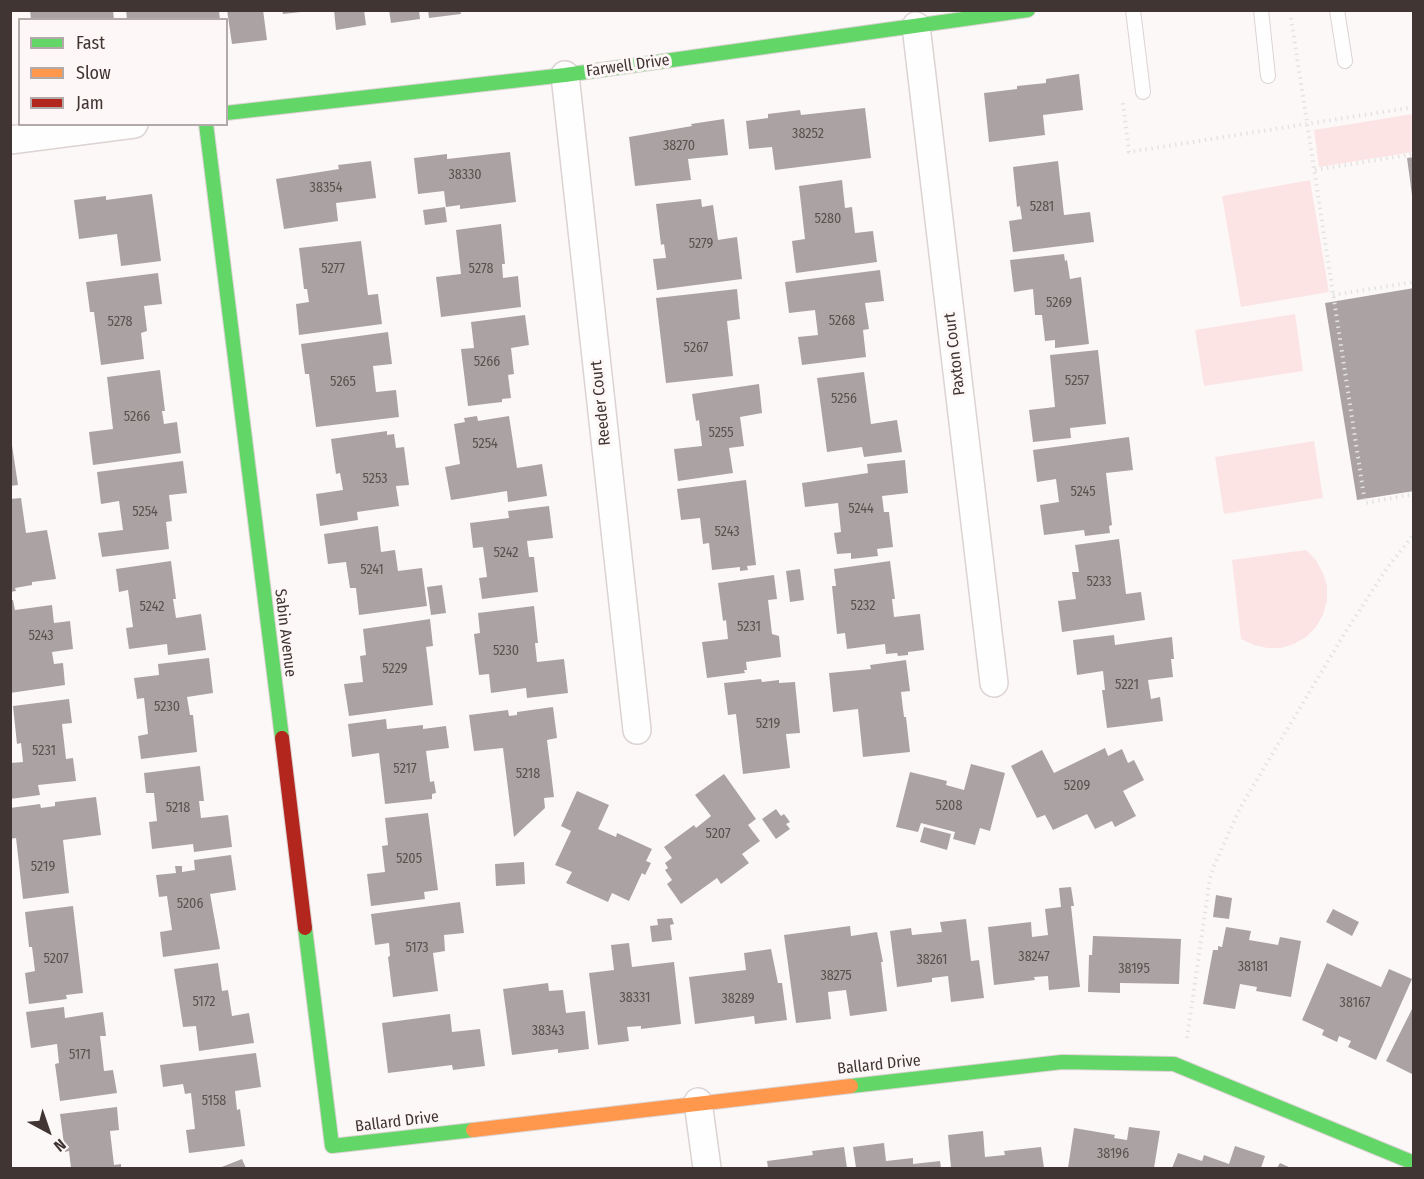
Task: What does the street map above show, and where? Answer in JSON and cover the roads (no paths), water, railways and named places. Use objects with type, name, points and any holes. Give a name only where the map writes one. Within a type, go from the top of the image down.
[{"type":"street","name":"Farwell Drive","points":[[228,113],[565,75],[1028,10]]},
{"type":"street","name":"Paxton Court","points":[[916,26],[993,683]]},
{"type":"street","name":"Reeder Court","points":[[565,75],[637,730]]},
{"type":"street","points":[[10,140],[118,126]]},
{"type":"street","name":"Sabin Avenue","points":[[206,126],[332,1146]]},
{"type":"street","name":"Ballard Drive","points":[[332,1146],[698,1102],[1062,1062],[1174,1064],[1413,1163]]},
{"type":"street","points":[[698,1102],[708,1168]]},
{"type":"lane","points":[[1132,10],[1143,92]]},
{"type":"lane","points":[[1261,10],[1268,76]]},
{"type":"lane","points":[[1337,10],[1345,62]]}]
